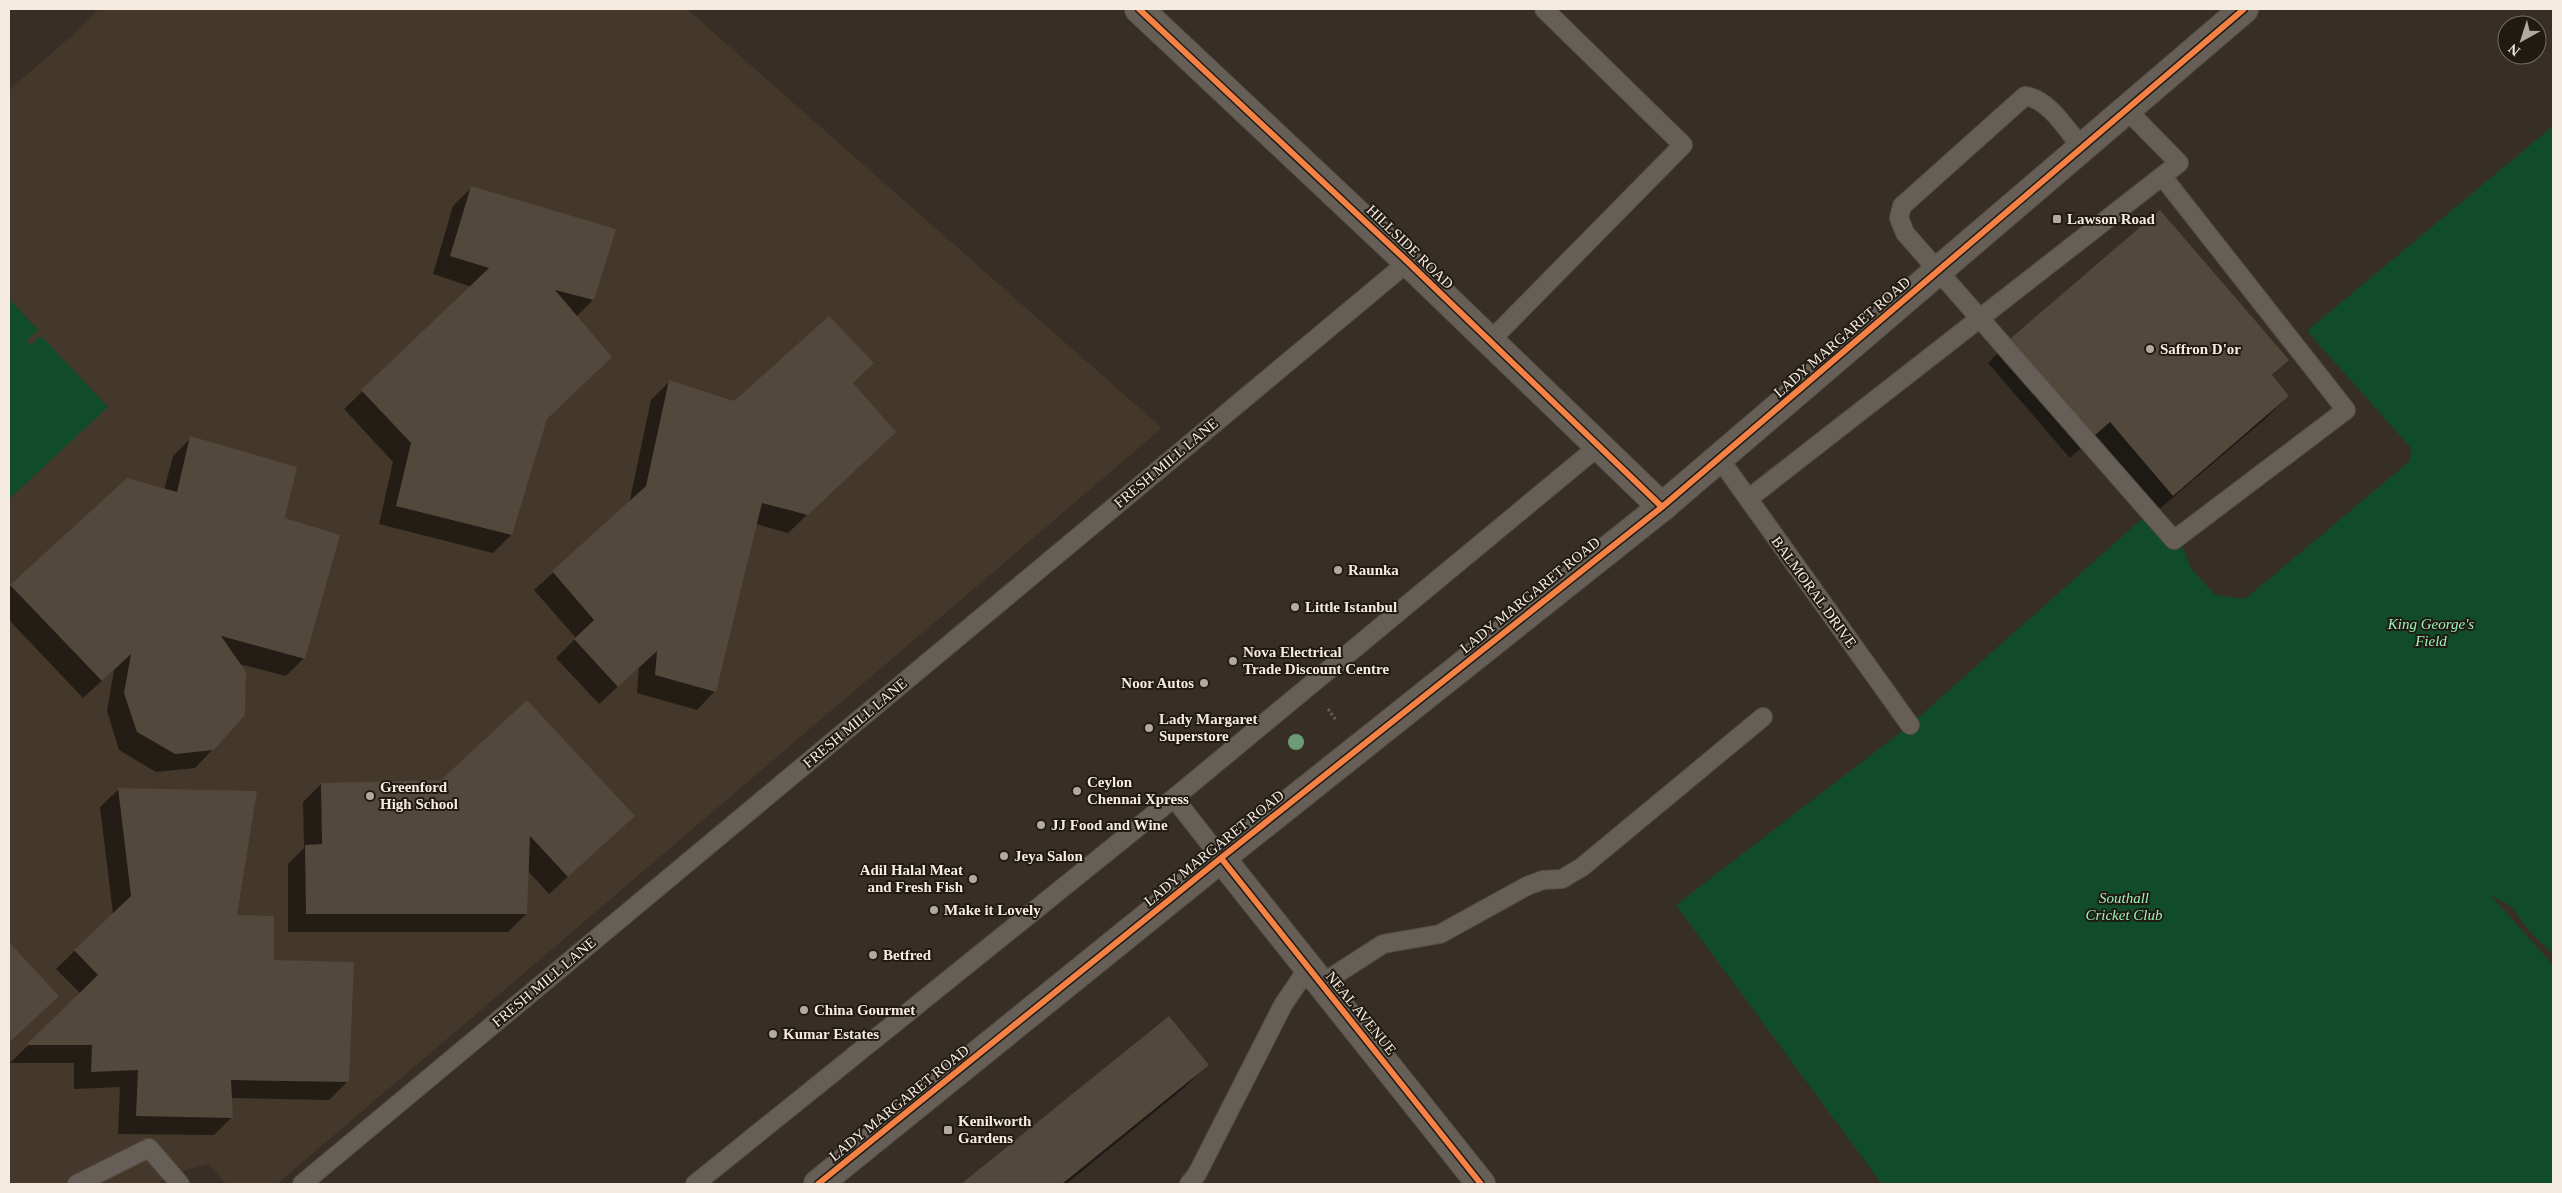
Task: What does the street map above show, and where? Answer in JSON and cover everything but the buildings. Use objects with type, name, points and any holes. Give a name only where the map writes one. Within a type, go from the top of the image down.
[{"type":"street","name":"HILLSIDE ROAD","points":[[1139,9],[1408,262],[1662,506]]},
{"type":"street","name":"LADY MARGARET ROAD","points":[[818,1184],[1359,747],[1662,506],[2244,9]]},
{"type":"street","name":"NEAL AVENUE","points":[[1221,858],[1481,1184]]},
{"type":"lane","points":[[1490,341],[1683,145],[1544,9]]},
{"type":"lane","points":[[2082,148],[2045,105],[2035,97],[2025,96],[2016,102],[1902,206],[1899,218],[1905,233],[2174,540],[2346,410],[2162,176]]},
{"type":"lane","points":[[1748,499],[2178,163],[2126,109]]},
{"type":"lane","name":"FRESH MILL LANE","points":[[302,1184],[1408,262]]},
{"type":"lane","points":[[695,1184],[1310,687],[1600,445]]},
{"type":"lane","name":"BALMORAL DRIVE","points":[[1719,458],[1910,726]]},
{"type":"lane","points":[[1188,1184],[1197,1174],[1284,1005],[1315,976],[1383,944],[1440,934],[1527,886],[1543,880],[1562,880],[1582,867],[1763,717]]},
{"type":"lane","points":[[1174,798],[1221,858]]},
{"type":"lane","points":[[77,1184],[149,1148],[180,1184]]},
{"type":"path","points":[[1310,687],[1359,747]]},
{"type":"shaded area","name":"Greenford High School","points":[[99,9],[687,9],[1162,428],[277,1184],[226,1184],[209,1164],[171,1174],[159,1184],[9,1184],[9,90],[75,33]]},
{"type":"green space","name":"Southall Cricket Club","points":[[2553,126],[2553,954],[2532,934],[2511,906],[2490,895],[2553,965],[2553,1184],[1882,1184],[1676,905],[1910,725],[2144,517],[2173,548],[2183,548],[2190,567],[2215,595],[2245,599],[2410,461],[2411,448],[2307,331]]},
{"type":"green space","points":[[9,299],[38,330],[26,341],[31,345],[41,336],[108,407],[9,499]]},
{"type":"cycle path","points":[[1139,9],[1408,262],[1662,507]]},
{"type":"cycle path","points":[[818,1184],[1221,858],[1662,507],[2244,9]]},
{"type":"cycle path","points":[[1221,858],[1481,1184]]},
{"type":"place","name":"Lawson Road","points":[[2057,219]]},
{"type":"place","name":"Saffron D'or","points":[[2150,349]]},
{"type":"place","name":"Raunka","points":[[1338,570]]},
{"type":"place","name":"Little Istanbul","points":[[1295,607]]},
{"type":"place","name":"Nova Electrical Trade Discount Centre","points":[[1233,661]]},
{"type":"place","name":"Noor Autos","points":[[1204,683]]},
{"type":"place","name":"Lady Margaret Superstore","points":[[1149,728]]},
{"type":"place","name":"Ceylon Chennai Xpress","points":[[1077,791]]},
{"type":"place","name":"Greenford High School","points":[[370,796]]},
{"type":"place","name":"JJ Food and Wine","points":[[1041,825]]},
{"type":"place","name":"Jeya Salon","points":[[1004,856]]},
{"type":"place","name":"Adil Halal Meat and Fresh Fish","points":[[973,879]]},
{"type":"place","name":"Make it Lovely","points":[[934,910]]},
{"type":"place","name":"Betfred","points":[[873,955]]},
{"type":"place","name":"China Gourmet","points":[[804,1010]]},
{"type":"place","name":"Kumar Estates","points":[[773,1034]]},
{"type":"place","name":"Kenilworth Gardens","points":[[948,1130]]},
{"type":"park label","name":"King George's Field","points":[[2431,632]]}]
